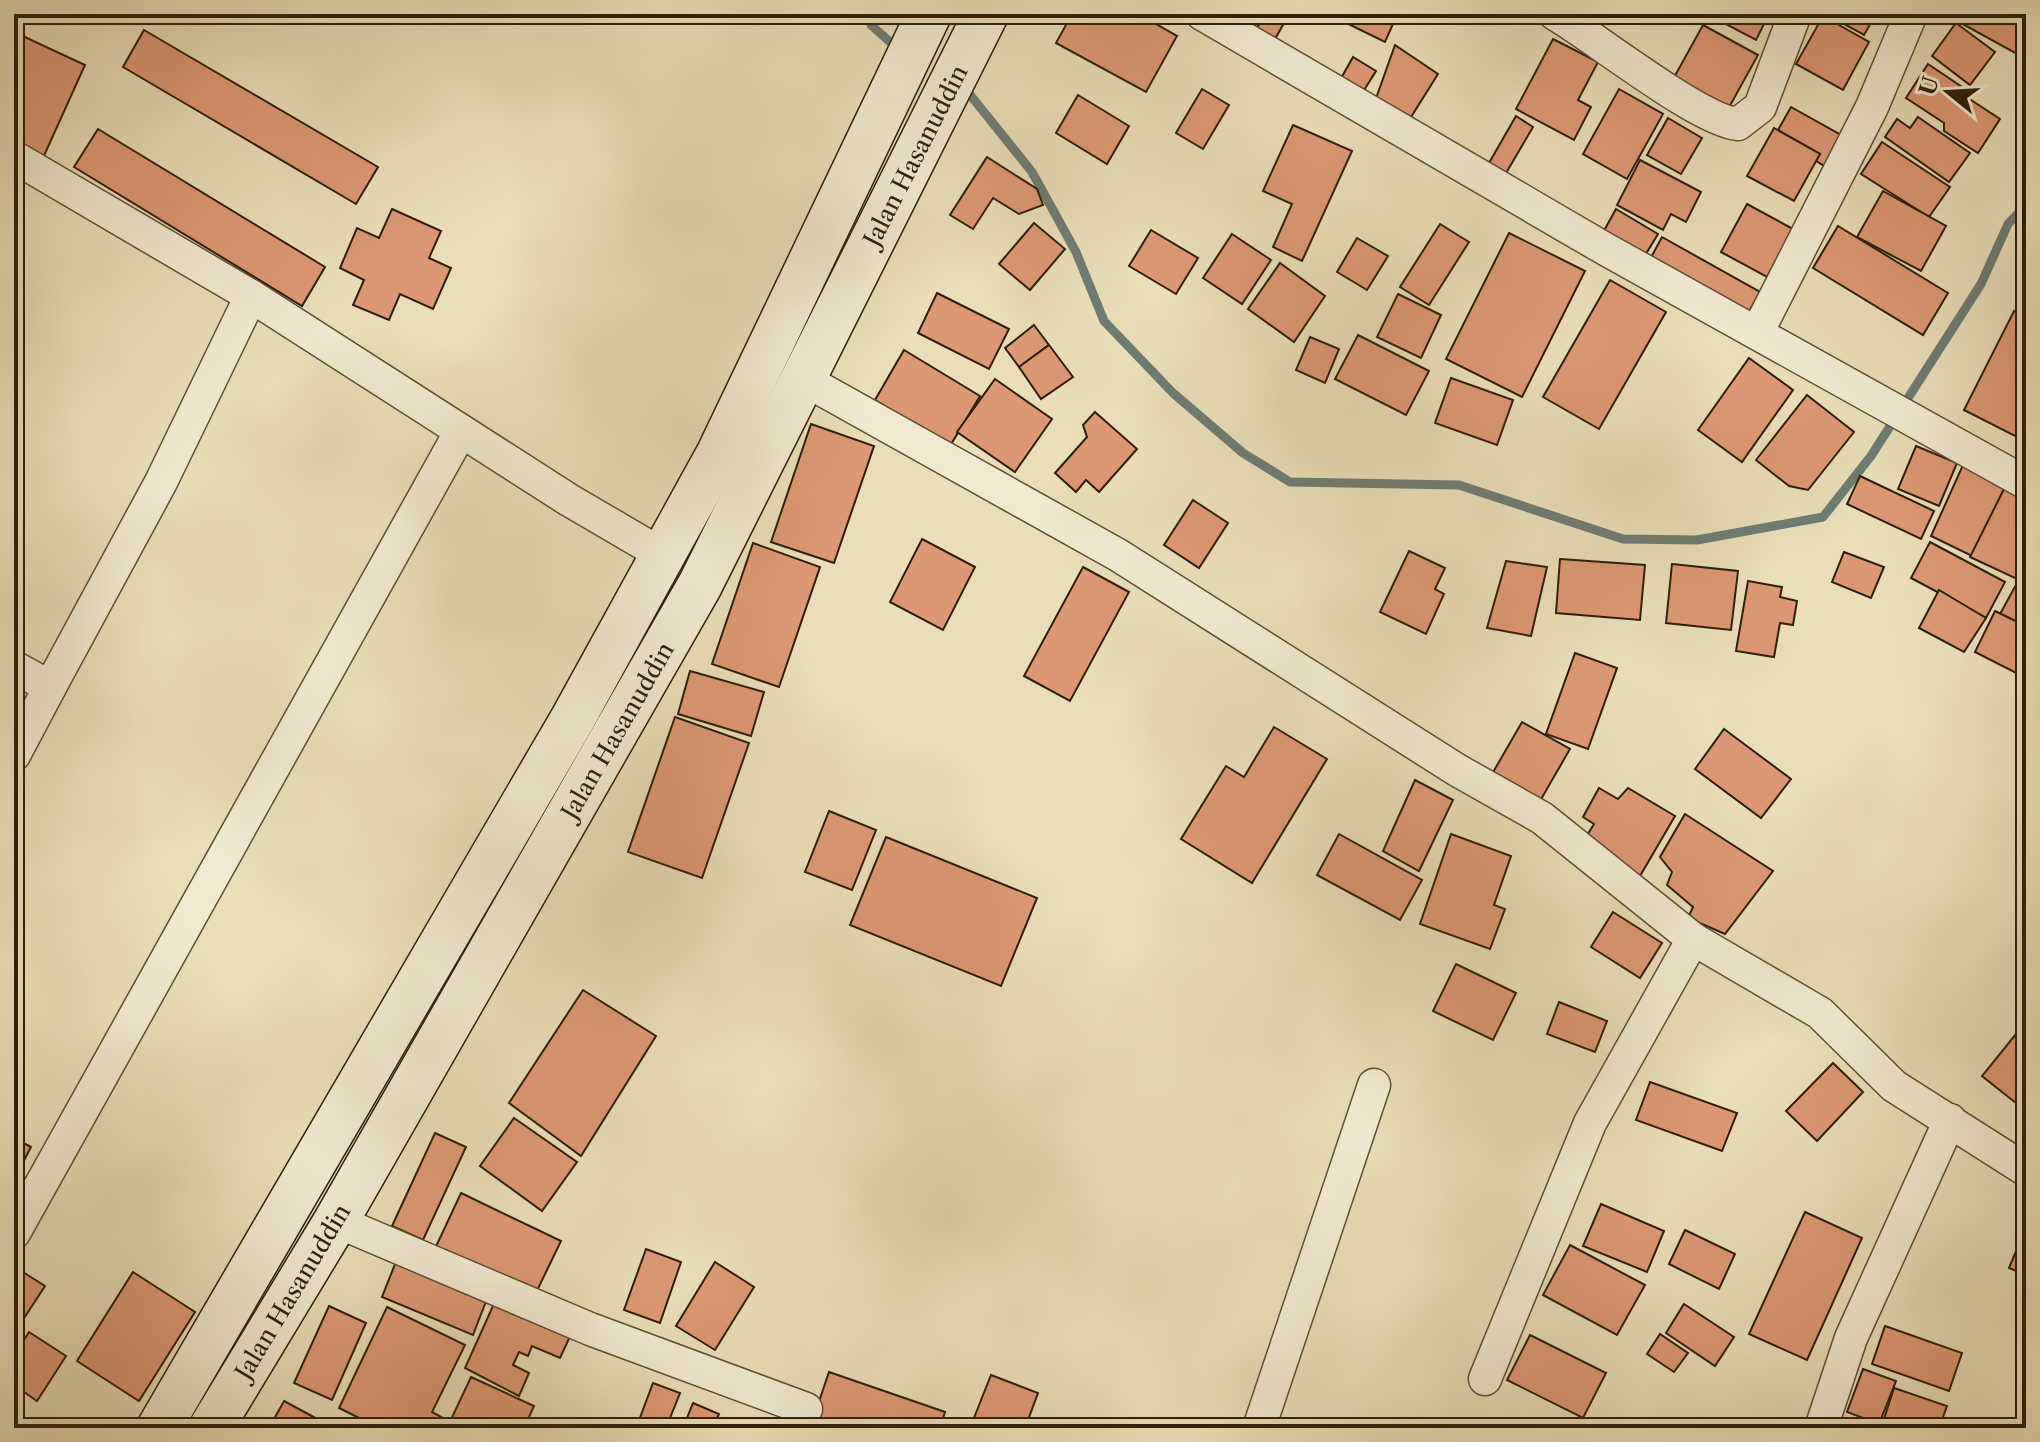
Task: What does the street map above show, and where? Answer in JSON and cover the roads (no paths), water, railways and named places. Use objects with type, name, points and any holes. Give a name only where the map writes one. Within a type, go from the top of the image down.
[{"type":"street","name":"Jalan Hasanuddin","points":[[159,1428],[572,720],[663,555],[777,337],[929,14]]},
{"type":"street","name":"Jalan Hasanuddin","points":[[211,1428],[336,1221],[693,598],[986,14]]},
{"type":"street","points":[[1202,14],[1879,403],[2026,483]]},
{"type":"street","points":[[1555,14],[1697,109],[1725,123],[1738,124],[1760,107],[1795,14]]},
{"type":"street","points":[[1757,333],[1872,107],[1911,14]]},
{"type":"street","points":[[14,157],[251,296],[461,431],[663,555]]},
{"type":"street","points":[[14,755],[161,482],[251,296]]},
{"type":"street","points":[[803,379],[1118,555],[1457,770],[1542,818],[1693,939],[1820,1013],[1894,1086],[2026,1170]]},
{"type":"street","points":[[14,1233],[461,431]]},
{"type":"street","points":[[14,667],[50,687]]},
{"type":"street","points":[[1485,1379],[1590,1123],[1693,939]]},
{"type":"street","points":[[1259,1428],[1374,1085]]},
{"type":"street","points":[[1821,1428],[1851,1338],[1950,1120]]},
{"type":"street","points":[[336,1221],[590,1329],[806,1409]]},
{"type":"waterway","points":[[872,14],[871,25],[898,49]]},
{"type":"waterway","points":[[963,86],[1032,172],[1076,252],[1104,321],[1173,393],[1243,453],[1290,482],[1459,485],[1623,539],[1697,540],[1823,517],[1871,456],[1981,284],[2008,224],[2026,205]]}]
